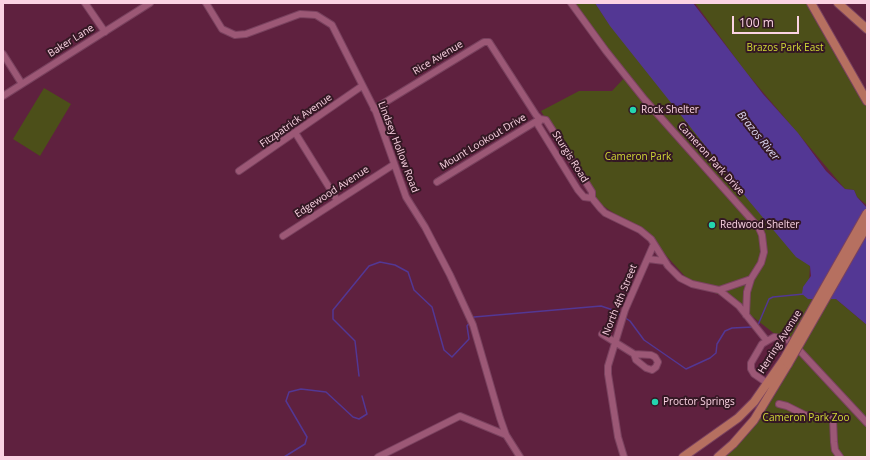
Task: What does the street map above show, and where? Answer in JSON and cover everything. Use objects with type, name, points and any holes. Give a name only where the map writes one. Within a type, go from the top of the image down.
[{"type":"main road","points":[[811,3],[867,102]]},
{"type":"main road","points":[[838,3],[867,29]]},
{"type":"main road","name":"Herring Avenue","points":[[718,457],[733,444],[751,424],[774,387],[786,362],[867,213]]},
{"type":"main road","name":"Herring Avenue","points":[[683,457],[738,418],[754,402],[767,383],[786,362],[867,226]]},
{"type":"street","points":[[85,3],[105,32]]},
{"type":"street","name":"Baker Lane","points":[[3,96],[150,3]]},
{"type":"street","name":"Lindsey Hollow Road","points":[[206,3],[222,30],[235,35],[246,34],[295,15],[311,14],[322,18],[332,26],[374,109],[393,165],[406,197],[425,227],[473,325],[481,351],[488,384],[506,435],[520,457]]},
{"type":"street","name":"Cameron Park Drive","points":[[571,3],[606,51],[645,100],[759,228],[762,235],[764,252],[761,263],[747,292],[746,315]]},
{"type":"street","name":"Rice Avenue","points":[[374,109],[484,42],[491,44],[505,66]]},
{"type":"street","points":[[3,54],[22,84]]},
{"type":"street","name":"Sturgis Road","points":[[505,66],[540,119],[546,120],[592,192],[592,198],[605,213],[640,230],[651,239],[653,246],[664,261],[680,278],[692,284],[719,290],[739,306],[767,341]]},
{"type":"street","name":"Fitzpatrick Avenue","points":[[240,171],[296,134],[362,86]]},
{"type":"street","name":"Sturgis Road","points":[[540,119],[538,125],[578,190],[584,197],[592,198]]},
{"type":"street","name":"Mount Lookout Drive","points":[[437,182],[540,119]]},
{"type":"street","points":[[296,134],[338,200]]},
{"type":"street","name":"Edgewood Avenue","points":[[282,236],[393,165]]},
{"type":"street","name":"North 4th Street","points":[[624,457],[618,437],[608,374],[614,342],[620,324],[653,246]]},
{"type":"street","points":[[648,259],[664,261]]},
{"type":"street","points":[[719,290],[752,279]]},
{"type":"street","points":[[602,334],[634,354]]},
{"type":"street","points":[[774,387],[754,374],[751,369],[751,363],[757,351],[767,341],[774,337],[779,337],[786,339],[793,344],[867,423]]},
{"type":"street","points":[[779,404],[787,406],[805,415],[833,419],[835,450],[840,457]]},
{"type":"street","points":[[378,457],[460,416],[506,435]]},
{"type":"green space","name":"Cameron Park","points":[[569,3],[595,3],[607,21],[776,232],[810,266],[808,299],[836,299],[867,325],[867,423],[800,354],[867,427],[867,457],[724,457],[748,434],[774,396],[799,353],[730,299],[692,284],[651,239],[592,198],[541,111],[579,91],[612,91],[626,76]]},
{"type":"green space","name":"Brazos Park East","points":[[695,3],[809,3],[867,101],[867,205],[857,197],[854,190],[845,189],[745,71]]},
{"type":"green space","points":[[44,88],[71,104],[40,156],[13,139]]},
{"type":"water","name":"Brazos River","points":[[595,3],[693,3],[763,94],[798,133],[826,171],[845,189],[854,190],[857,197],[867,208],[867,325],[836,299],[808,299],[802,294],[803,287],[811,276],[810,266],[796,257],[749,201],[610,26]]},
{"type":"waterway","points":[[359,376],[355,341],[333,319],[333,310],[369,266],[380,262],[395,265],[408,272],[414,290],[432,307],[444,350],[452,357],[469,339],[467,326],[470,322]]},
{"type":"waterway","points":[[758,325],[769,299],[773,297],[804,294]]},
{"type":"waterway","points":[[472,319],[474,317],[601,306],[613,310],[621,315]]},
{"type":"waterway","points":[[624,317],[630,321],[644,340],[686,369],[710,358],[716,353],[717,344],[725,331],[732,328],[753,327]]},
{"type":"waterway","points":[[284,457],[305,444],[307,437],[286,401],[289,392],[301,389],[326,392],[353,417],[359,419],[367,414],[362,396]]},
{"type":"place","name":"Rock Shelter","points":[[633,110]]},
{"type":"place","name":"Redwood Shelter","points":[[712,225]]},
{"type":"place","name":"Proctor Springs","points":[[655,402]]},
{"type":"park label","name":"Cameron Park Zoo","points":[[806,418]]}]
